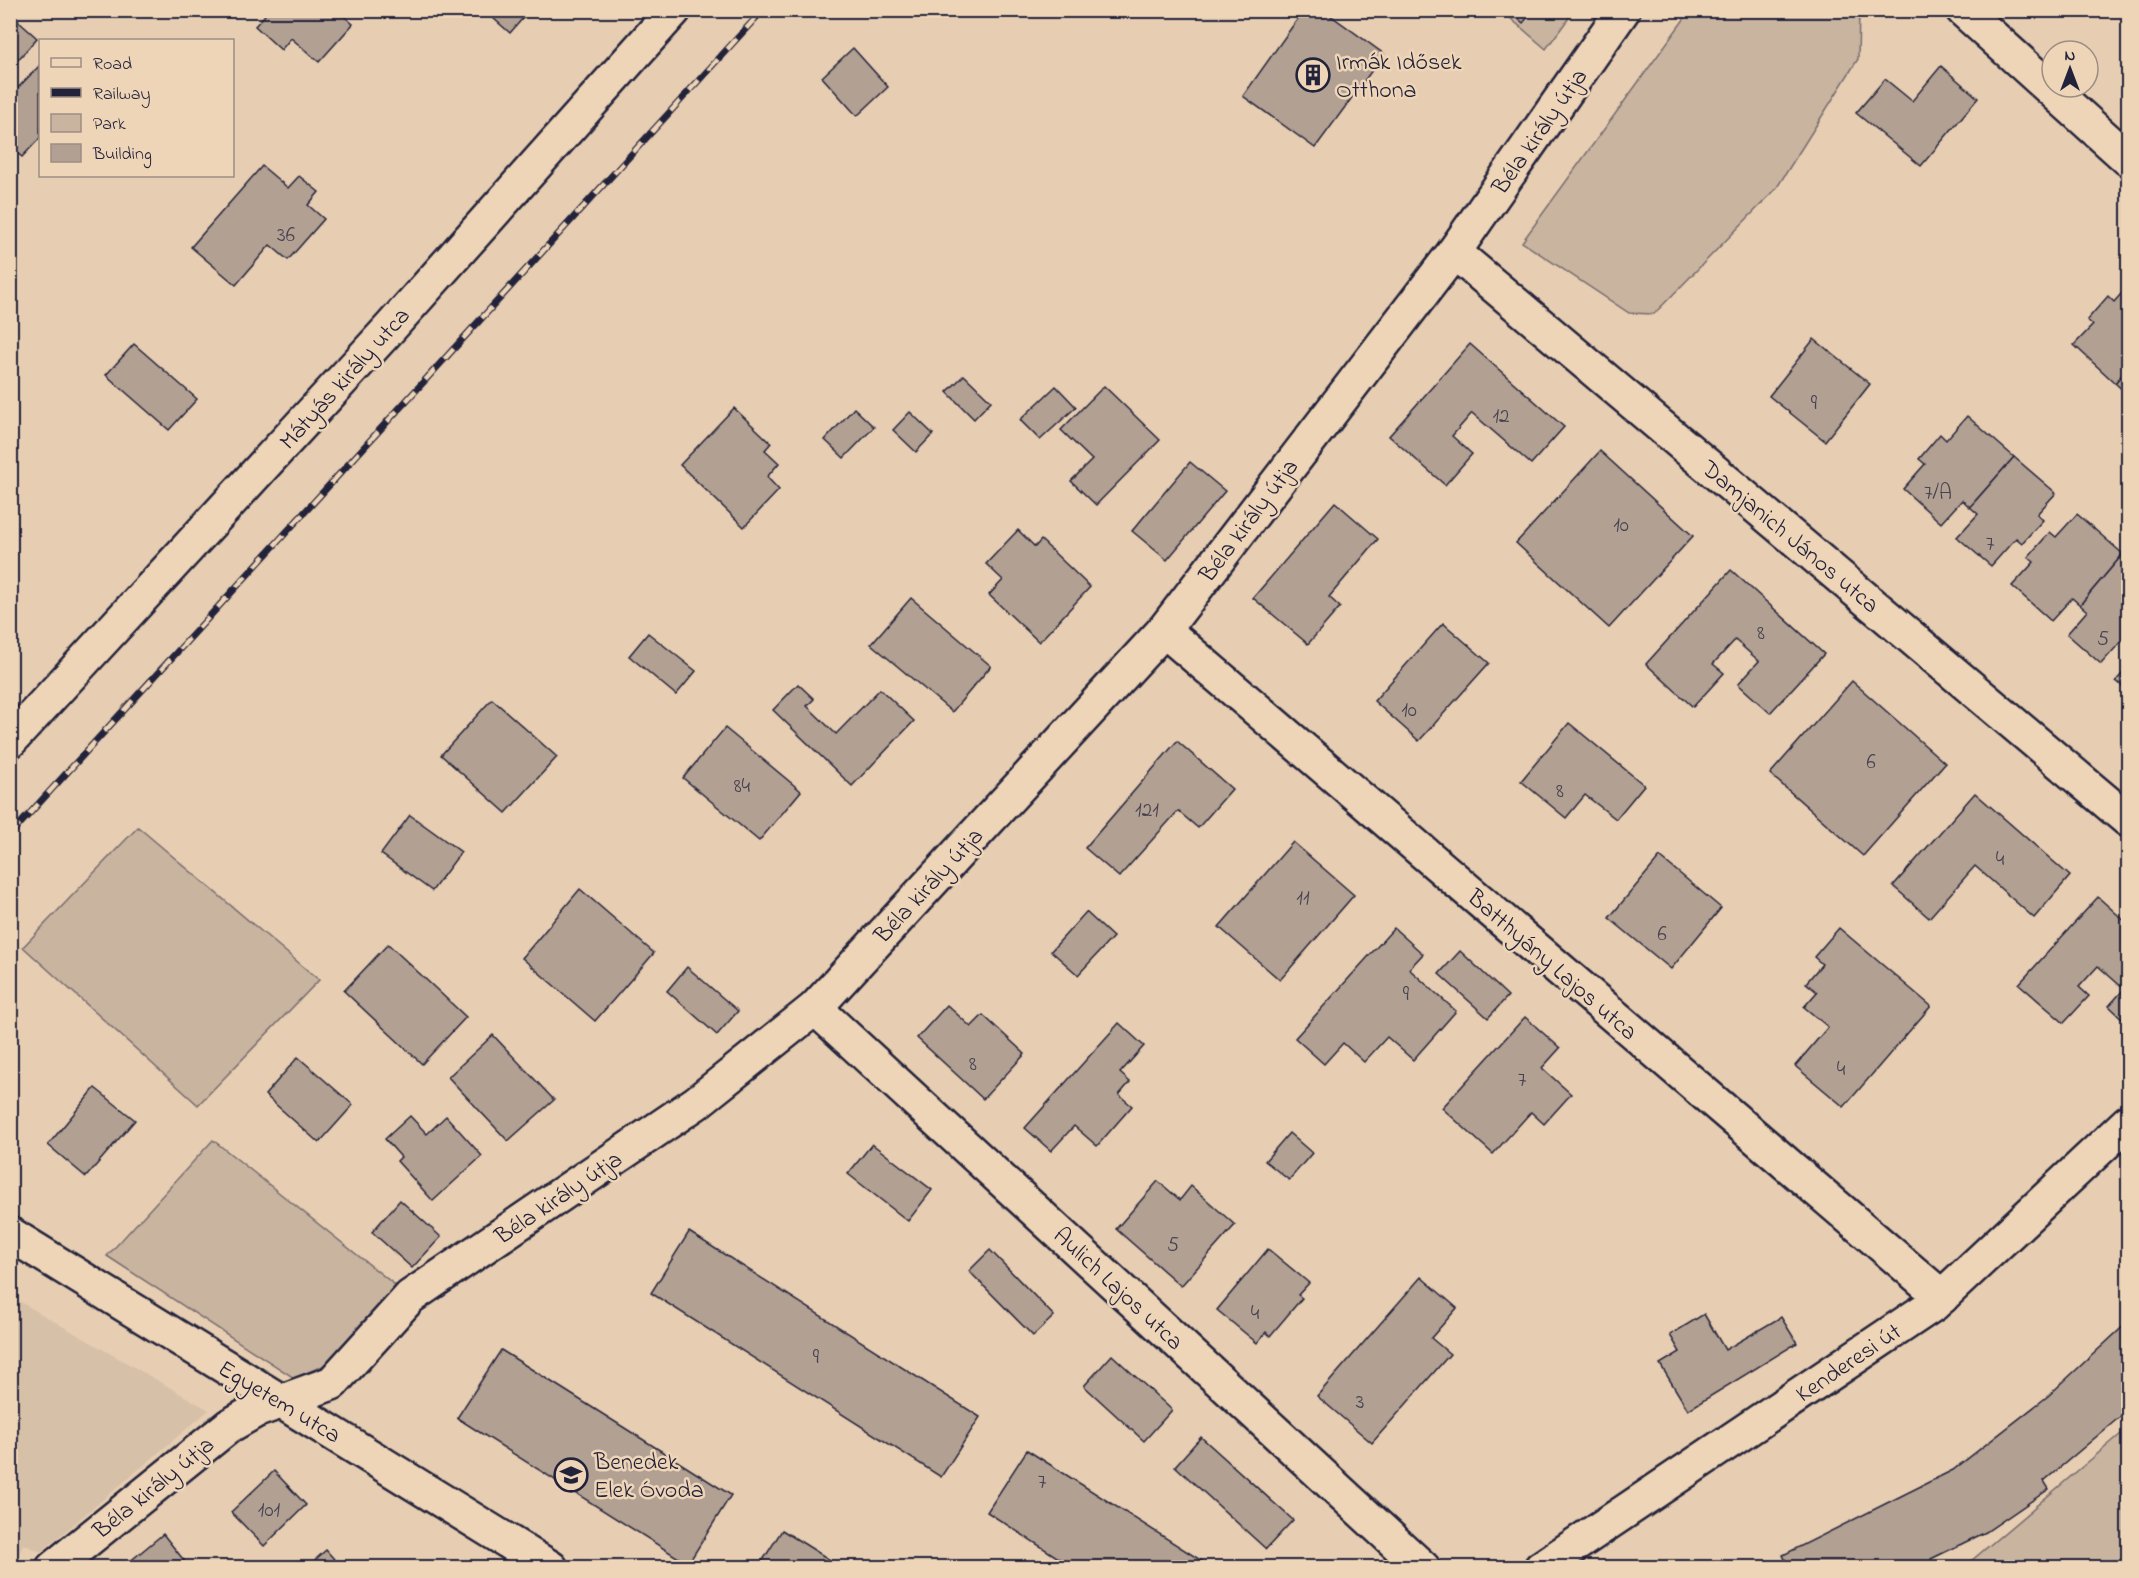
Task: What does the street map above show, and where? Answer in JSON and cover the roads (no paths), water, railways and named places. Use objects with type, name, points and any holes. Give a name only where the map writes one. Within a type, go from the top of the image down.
[{"type":"street","name":"Mátyás király utca","points":[[10,741],[391,327],[674,10]]},
{"type":"street","name":"Béla király útja","points":[[53,1568],[229,1426],[255,1411],[332,1383],[410,1297],[696,1102],[815,1008],[1164,630],[1454,252],[1623,10]]},
{"type":"street","points":[[1963,10],[2128,159]]},
{"type":"street","name":"Damjanich János utca","points":[[1454,252],[2128,820]]},
{"type":"street","name":"Batthyány Lajos utca","points":[[1164,630],[1942,1297]]},
{"type":"street","name":"Aulich Lajos utca","points":[[815,1008],[1423,1568]]},
{"type":"street","name":"Kenderesi út","points":[[1545,1567],[1942,1297],[2128,1122]]},
{"type":"street","name":"Egyetem utca","points":[[10,1233],[551,1568]]},
{"type":"railway","points":[[10,835],[763,10]]},
{"type":"place","name":"Irmák Idősek Otthona","points":[[1313,75]]},
{"type":"place","name":"Benedek Elek Óvoda","points":[[571,1475]]}]
